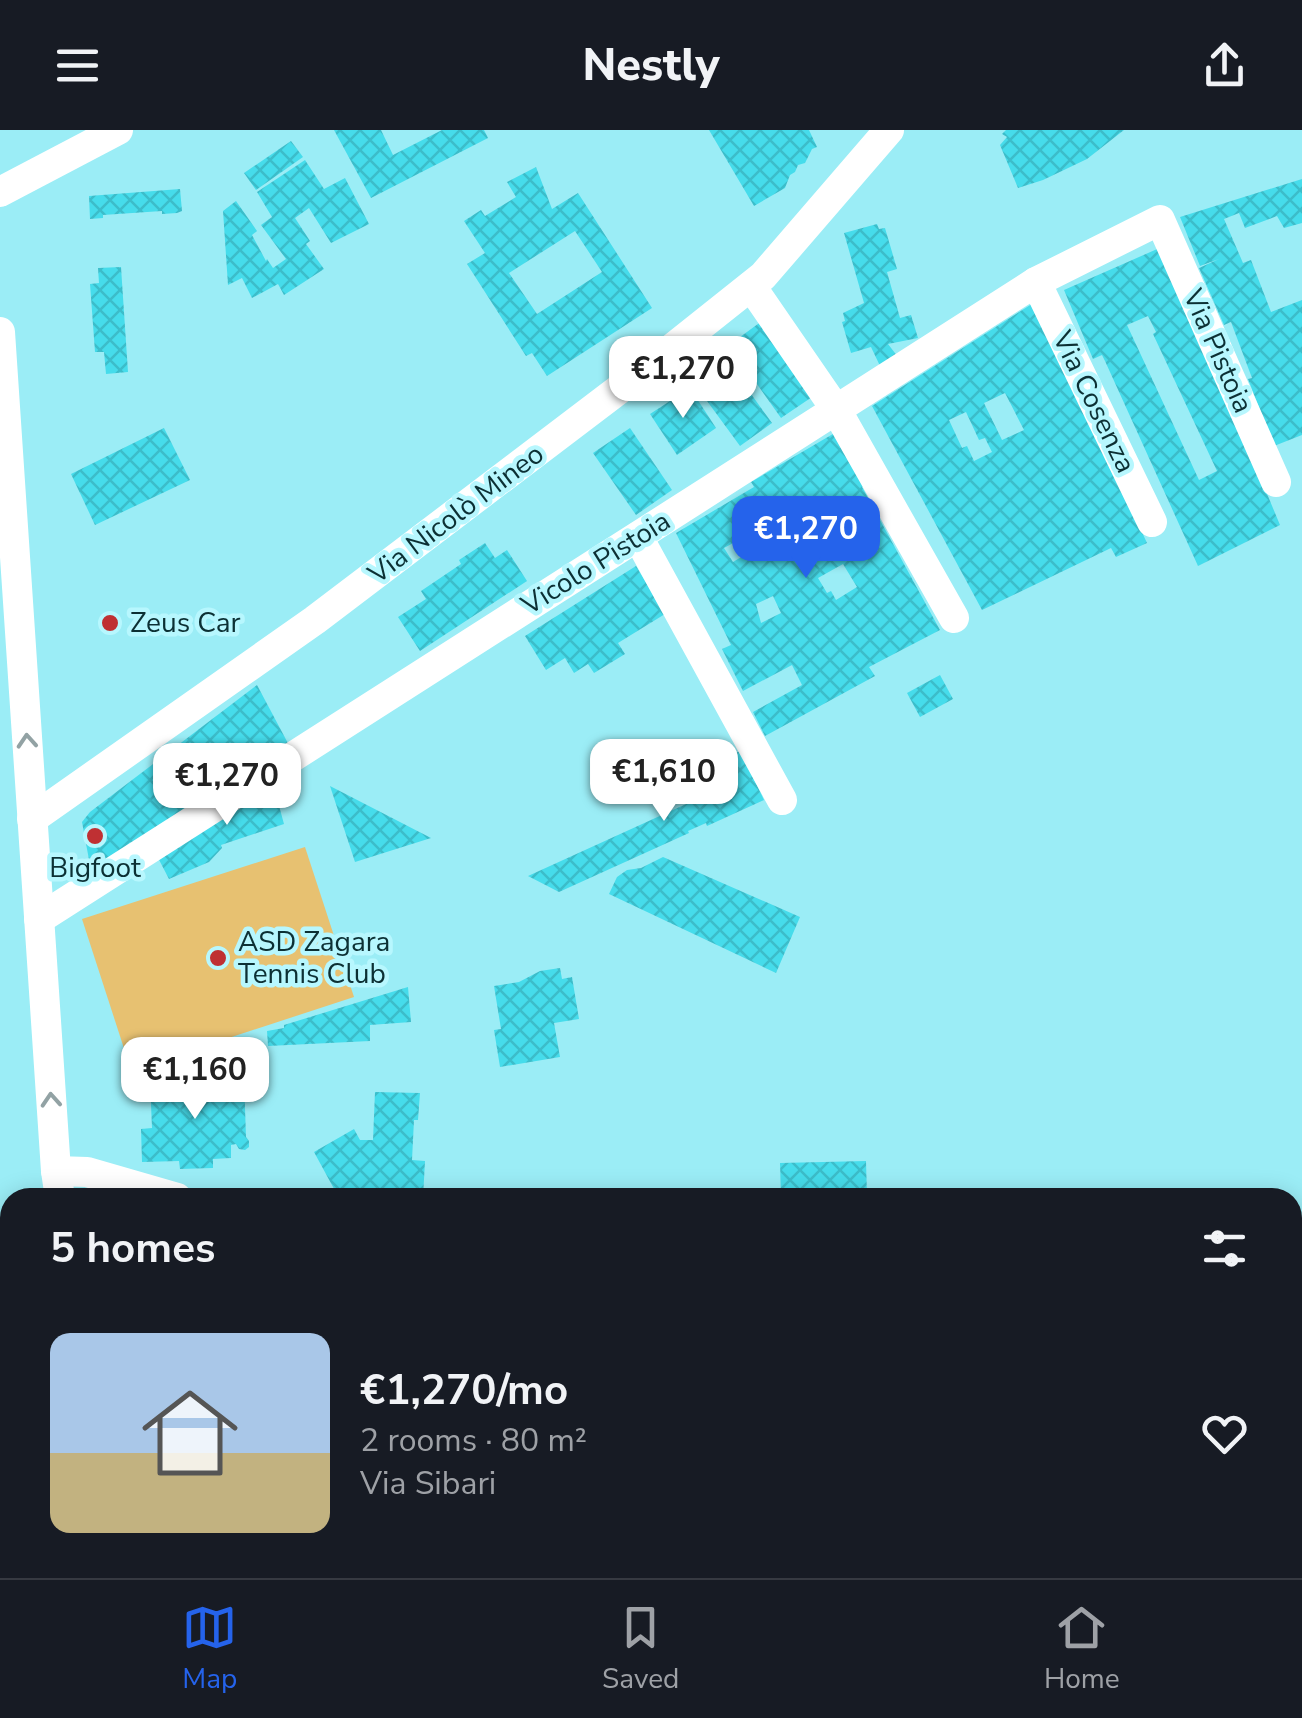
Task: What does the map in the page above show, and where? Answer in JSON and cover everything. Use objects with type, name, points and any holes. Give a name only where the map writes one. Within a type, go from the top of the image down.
[{"type":"street","points":[[0,192],[118,130]]},
{"type":"street","name":"Via Nicolò Mineo","points":[[32,820],[315,620],[751,286],[889,130]]},
{"type":"street","name":"Vicolo Pistoia","points":[[39,919],[1036,282],[1160,220]]},
{"type":"street","name":"Via Pistoia","points":[[1160,220],[1276,482]]},
{"type":"street","name":"Via Cosenza","points":[[1036,282],[1152,522]]},
{"type":"street","points":[[751,286],[837,411],[954,618]]},
{"type":"street","points":[[0,332],[58,1184],[87,1172],[142,1188]]},
{"type":"street","points":[[638,537],[782,800]]},
{"type":"street","points":[[0,619],[22,651]]},
{"type":"shaded area","name":"ASD Zagara Tennis Club","points":[[305,847],[354,997],[131,1070],[82,919]]},
{"type":"building","points":[[334,130],[381,130],[393,155],[442,130],[484,130],[488,138],[371,198]]},
{"type":"building","points":[[709,130],[809,130],[817,147],[790,175],[785,188],[754,206]]},
{"type":"building","points":[[1006,130],[1124,130],[1087,159],[1018,188],[1000,145],[1007,137],[1002,134]]},
{"type":"building","points":[[291,141],[303,157],[256,190],[244,173]]},
{"type":"building","points":[[305,160],[324,189],[345,178],[369,224],[331,243],[309,208],[295,218],[310,241],[306,244],[324,269],[284,295],[278,284],[252,298],[242,278],[228,285],[223,211],[236,201],[257,231],[252,235],[273,268],[286,259],[261,225],[272,217],[257,192]]},
{"type":"building","points":[[536,167],[552,209],[578,193],[652,308],[547,376],[532,353],[526,356],[467,264],[485,253],[464,221],[481,210],[485,216],[516,197],[507,182]],"holes":[[[575,231],[602,272],[537,314],[509,273]]]},
{"type":"building","points":[[1302,179],[1302,223],[1284,228],[1277,216],[1245,228],[1239,213],[1224,219],[1243,263],[1251,260],[1271,312],[1302,300],[1302,435],[1274,446],[1231,322],[1224,325],[1199,268],[1219,259],[1200,266],[1180,217]]},
{"type":"building","points":[[180,189],[182,211],[177,213],[103,215],[90,219],[89,196]]},
{"type":"building","points":[[877,224],[879,229],[885,228],[897,269],[887,272],[900,318],[911,315],[918,338],[888,344],[898,357],[881,368],[871,347],[851,353],[842,322],[843,313],[864,303],[844,233]]},
{"type":"building","points":[[1164,246],[1280,525],[1198,566],[1105,361],[1102,355],[1093,359],[1064,290]],"holes":[[[1148,316],[1156,332],[1153,334],[1217,471],[1199,480],[1127,325]]]},
{"type":"building","points":[[121,267],[128,372],[106,374],[104,352],[95,352],[90,284],[99,283],[98,268]]},
{"type":"building","points":[[1035,302],[1147,543],[1116,557],[1111,548],[982,610],[872,406]],"holes":[[[1005,393],[1024,430],[1002,440],[984,403]],[[966,412],[979,440],[985,438],[992,452],[974,461],[967,446],[962,448],[949,420]]]},
{"type":"building","points":[[762,321],[815,395],[781,418],[742,363],[733,369],[772,423],[740,446],[688,375]]},
{"type":"building","points":[[690,388],[716,428],[677,455],[650,414]]},
{"type":"building","points":[[164,428],[190,480],[95,525],[71,474]]},
{"type":"building","points":[[630,428],[672,490],[636,515],[593,453]]},
{"type":"building","points":[[838,431],[865,485],[862,487],[940,630],[869,667],[875,676],[765,736],[753,712],[802,685],[792,665],[743,691],[722,649],[731,645],[676,533],[754,487],[751,482]],"holes":[[[806,500],[824,530],[801,543],[787,511]],[[748,535],[756,548],[733,562],[724,548]],[[843,564],[857,587],[836,600],[818,578]],[[773,596],[781,613],[761,623],[756,604]]]},
{"type":"building","points":[[485,543],[495,558],[507,550],[527,581],[420,651],[398,617],[426,599],[421,591]]},
{"type":"building","points":[[636,566],[665,614],[618,643],[625,654],[594,673],[588,664],[574,673],[565,658],[546,670],[525,636]]},
{"type":"building","points":[[940,675],[953,699],[920,717],[907,693]]},
{"type":"building","points":[[257,685],[291,749],[92,876],[82,822],[90,812]]},
{"type":"building","points":[[747,748],[752,775],[764,800],[559,892],[528,876],[708,794],[697,770]]},
{"type":"building","points":[[265,783],[290,783],[293,798],[278,802],[284,824],[221,845],[209,862],[169,879],[156,854]]},
{"type":"building","points":[[330,786],[431,838],[355,862]]},
{"type":"building","points":[[663,857],[800,917],[776,973],[609,894],[617,877],[627,870]]},
{"type":"building","points":[[560,968],[562,979],[572,977],[579,1019],[554,1023],[560,1057],[500,1067],[494,1030],[501,1029],[494,986]]},
{"type":"building","points":[[408,987],[411,1022],[370,1025],[370,1041],[268,1046],[267,1031]]},
{"type":"building","points":[[244,1078],[249,1147],[245,1150],[231,1145],[231,1158],[213,1159],[213,1168],[180,1169],[179,1161],[142,1162],[141,1129],[152,1128],[150,1081]]},
{"type":"building","points":[[375,1092],[420,1093],[412,1160],[425,1161],[424,1188],[334,1188],[314,1152],[354,1129],[360,1140],[373,1140]]},
{"type":"building","points":[[866,1161],[867,1188],[781,1188],[780,1163]]},
{"type":"place","name":"Zeus Car","points":[[110,623]]},
{"type":"place","name":"Bigfoot","points":[[95,836]]},
{"type":"place","name":"ASD Zagara Tennis Club","points":[[218,958]]}]
